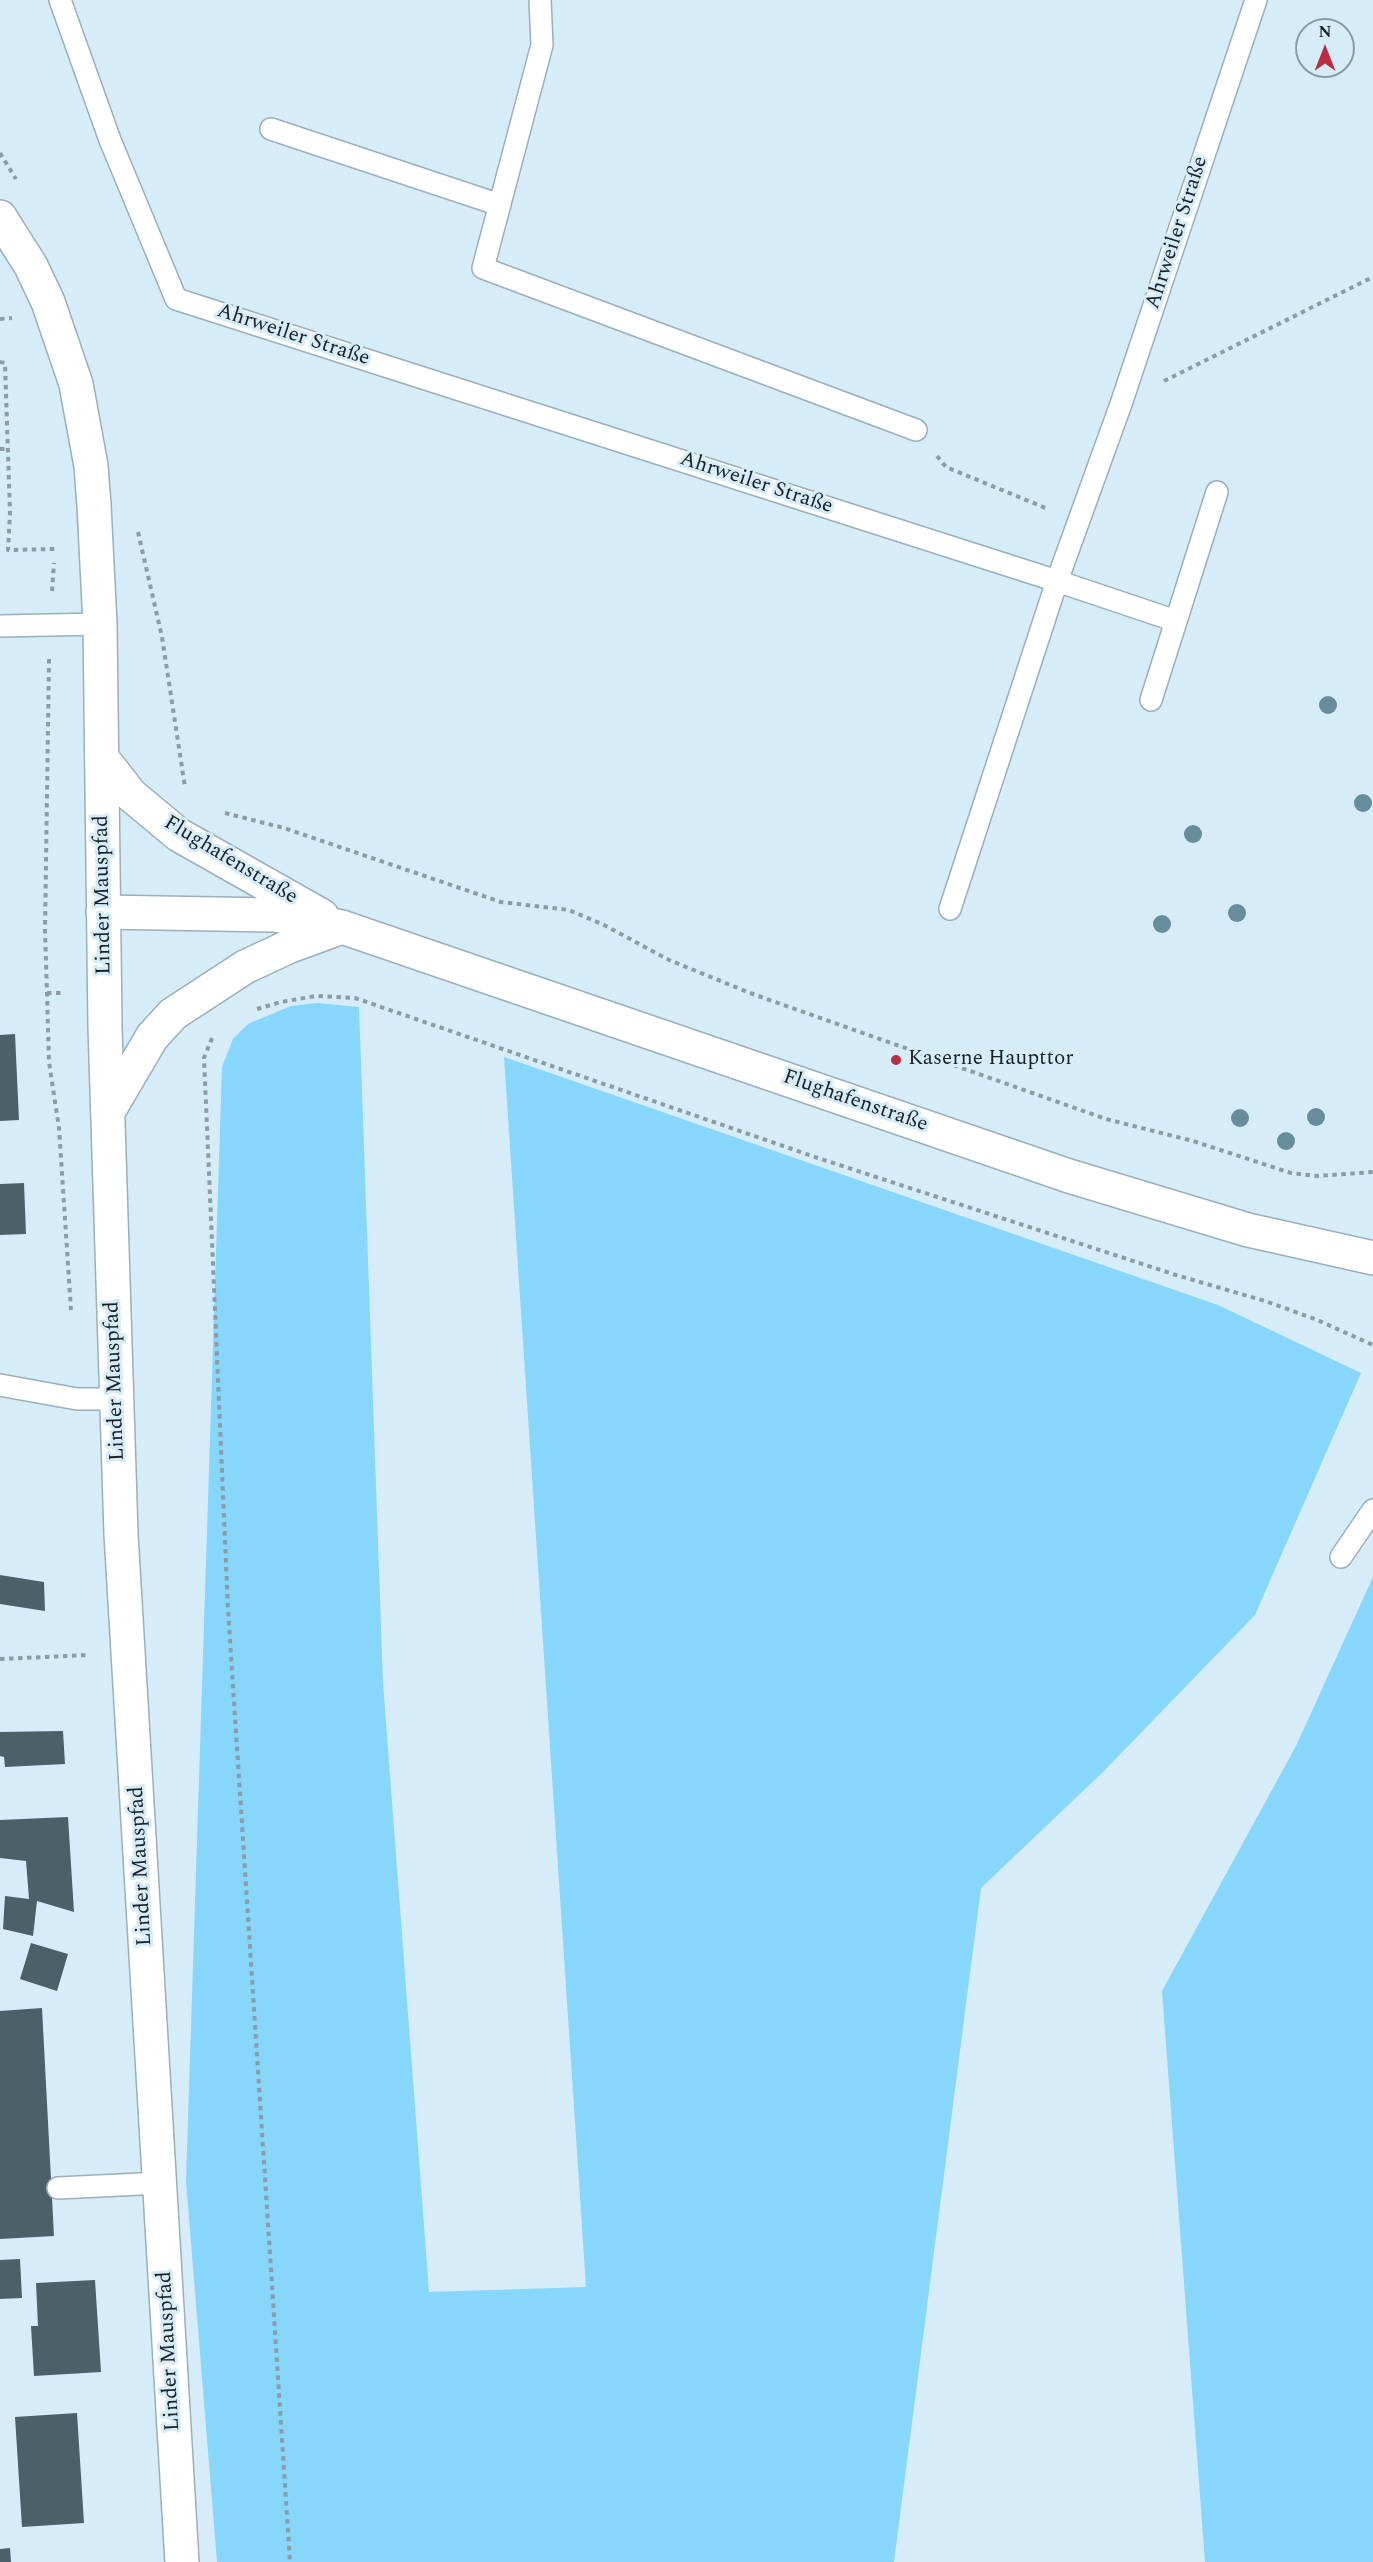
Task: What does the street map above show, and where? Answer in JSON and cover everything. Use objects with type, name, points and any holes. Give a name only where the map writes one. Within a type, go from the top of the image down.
[{"type":"street","name":"Linder Mauspfad","points":[[0,217],[31,266],[48,302],[76,384],[91,466],[100,624],[103,912],[121,1534],[182,2562]]},
{"type":"street","name":"Flughafenstraße","points":[[102,758],[118,782],[131,795],[179,835],[342,927]]},
{"type":"street","name":"Flughafenstraße","points":[[103,912],[272,915],[342,927],[1080,1180],[1248,1230],[1373,1258]]},
{"type":"street","points":[[108,1112],[152,1037],[173,1014],[245,967],[290,946],[342,927]]},
{"type":"lane","name":"Ahrweiler Straße","points":[[60,0],[111,140],[176,298],[1057,581],[1121,404],[1256,0]]},
{"type":"lane","points":[[540,0],[542,45],[483,268],[916,430]]},
{"type":"lane","points":[[271,129],[500,204]]},
{"type":"lane","points":[[1151,700],[1217,492]]},
{"type":"lane","points":[[950,909],[1057,581],[1176,621]]},
{"type":"lane","points":[[0,626],[100,624]]},
{"type":"lane","points":[[0,1385],[77,1399],[116,1399]]},
{"type":"lane","points":[[1341,1557],[1373,1510]]},
{"type":"lane","points":[[58,2188],[160,2183]]},
{"type":"path","points":[[1121,404],[1215,354],[1373,277]]},
{"type":"path","points":[[0,319],[13,318],[9,309]]},
{"type":"path","points":[[0,362],[5,363],[10,513],[8,550],[55,549]]},
{"type":"path","points":[[916,430],[946,467],[1078,521]]},
{"type":"path","points":[[0,449],[8,448]]},
{"type":"path","points":[[50,625],[54,537]]},
{"type":"path","points":[[218,812],[284,828],[501,902],[569,910],[604,925],[669,960],[750,993],[1106,1119],[1193,1141],[1291,1173],[1317,1176],[1373,1172]]},
{"type":"path","points":[[251,1011],[280,1002],[315,996],[355,998],[829,1161],[1154,1268],[1265,1301],[1315,1319],[1373,1345]]},
{"type":"path","points":[[217,1033],[210,1040],[204,1058],[227,1597],[290,2562]]},
{"type":"path","points":[[0,1659],[97,1655]]},
{"type":"shaded area","points":[[317,1003],[359,1007],[383,1683],[429,2292],[586,2287],[504,1057],[1218,1305],[1361,1373],[1255,1615],[1103,1772],[981,1888],[894,2562],[217,2562],[186,2181],[222,1067],[233,1039],[248,1024],[291,1006]]},
{"type":"shaded area","points":[[1373,1577],[1373,2562],[1205,2562],[1162,1991],[1296,1746]]},
{"type":"building","points":[[15,1034],[19,1120],[0,1121],[0,1035]]},
{"type":"building","points":[[24,1183],[26,1234],[0,1235],[0,1184]]},
{"type":"building","points":[[0,1575],[44,1582],[45,1611],[0,1604]]},
{"type":"building","points":[[63,1731],[65,1764],[5,1767],[4,1757],[0,1756],[0,1732]]},
{"type":"building","points":[[68,1817],[74,1912],[37,1901],[33,1936],[3,1929],[5,1896],[29,1899],[26,1861],[0,1858],[0,1820]]},
{"type":"building","points":[[31,1943],[68,1954],[57,1991],[20,1979]]},
{"type":"building","points":[[42,2008],[54,2236],[0,2239],[0,2011]]},
{"type":"building","points":[[20,2259],[22,2298],[0,2299],[0,2260]]},
{"type":"building","points":[[95,2280],[101,2372],[34,2376],[31,2326],[38,2326],[36,2283]]},
{"type":"building","points":[[77,2413],[84,2523],[22,2527],[15,2417]]},
{"type":"building","points":[[10,2548],[11,2562],[0,2562],[0,2549]]},
{"type":"place","name":"Kaserne Haupttor","points":[[896,1060]]}]
